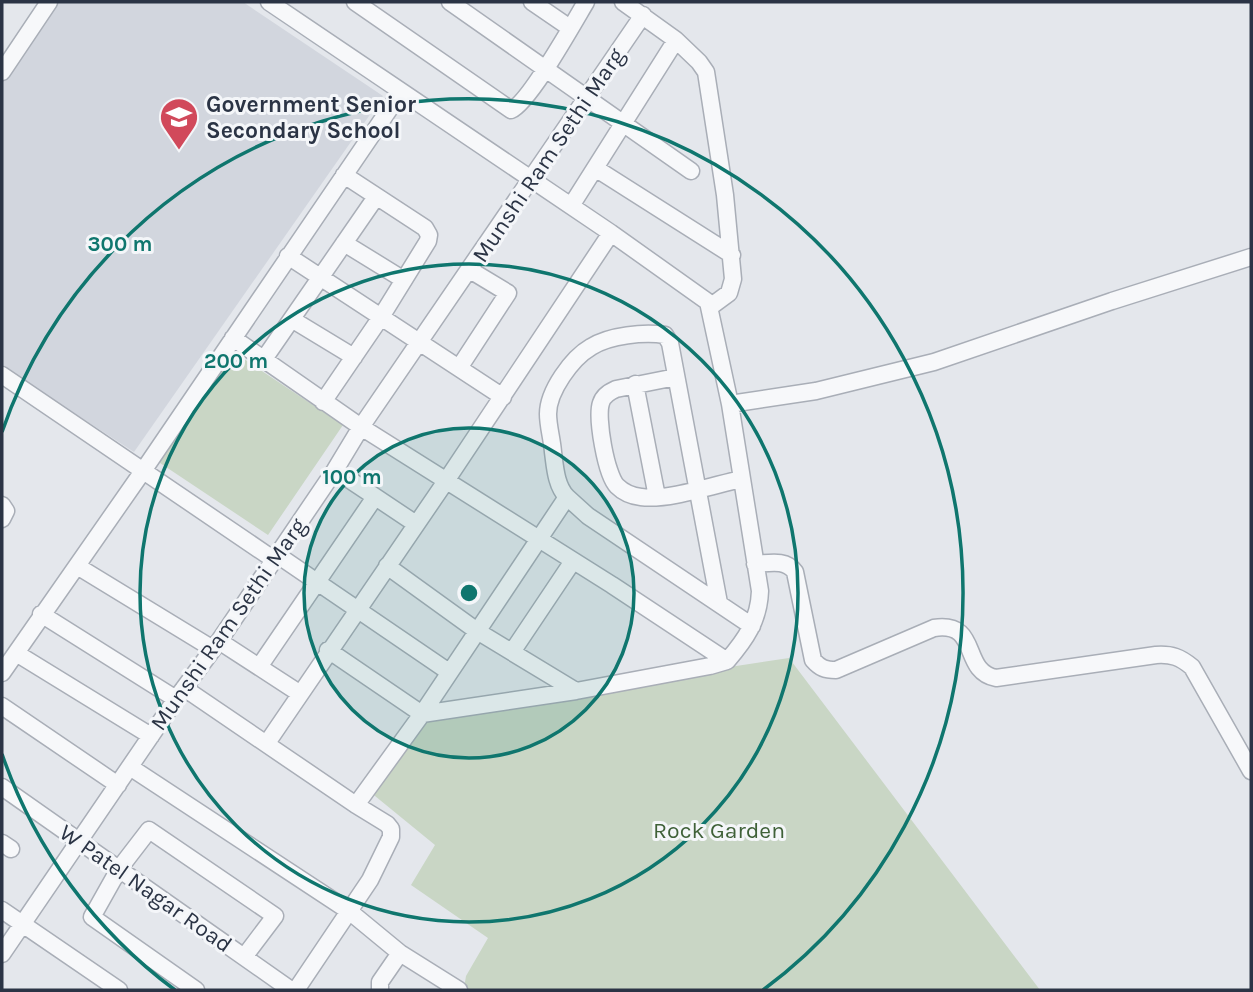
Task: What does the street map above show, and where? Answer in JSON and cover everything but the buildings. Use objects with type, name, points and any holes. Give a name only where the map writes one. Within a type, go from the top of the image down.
[{"type":"street","points":[[2,72],[49,2]]},
{"type":"street","points":[[268,2],[532,178],[702,296],[710,307],[730,404],[760,591],[760,602],[752,626],[727,661],[576,691],[422,714],[328,650]]},
{"type":"street","points":[[355,2],[511,110],[518,106],[545,69],[586,2]]},
{"type":"street","points":[[450,2],[691,171]]},
{"type":"street","points":[[531,2],[570,28]]},
{"type":"street","points":[[623,2],[676,40],[699,62],[707,77],[732,255],[732,289],[710,307]]},
{"type":"street","name":"Munshi Ram Sethi Marg","points":[[2,954],[216,645],[335,470],[361,427],[643,15]]},
{"type":"street","points":[[571,206],[676,40]]},
{"type":"street","points":[[2,673],[401,92]]},
{"type":"street","points":[[595,168],[732,255]]},
{"type":"street","points":[[323,402],[381,317],[428,241],[428,232],[344,175]]},
{"type":"street","points":[[264,359],[376,197]]},
{"type":"street","points":[[267,743],[503,397],[611,233]]},
{"type":"street","points":[[344,243],[404,280]]},
{"type":"street","points":[[288,257],[503,397]]},
{"type":"street","points":[[730,404],[816,391],[934,362],[1251,257]]},
{"type":"street","points":[[459,369],[508,293],[470,270]]},
{"type":"street","points":[[293,320],[354,357]]},
{"type":"street","points":[[719,603],[668,338],[662,335],[621,337],[592,346],[556,386],[548,412],[555,468],[562,492],[588,516],[752,626]]},
{"type":"street","points":[[233,338],[361,427],[727,661]]},
{"type":"street","points":[[2,375],[143,471],[358,608],[449,673]]},
{"type":"street","points":[[676,377],[616,389],[607,393],[601,401],[599,412],[608,472],[615,485],[640,497],[657,497],[741,479]]},
{"type":"street","points":[[635,384],[657,497]]},
{"type":"street","points":[[335,470],[415,524]]},
{"type":"street","points":[[356,806],[422,714],[567,497]]},
{"type":"street","points":[[259,667],[375,498]]},
{"type":"street","points":[[2,505],[6,511],[2,519]]},
{"type":"street","points":[[512,652],[573,561]]},
{"type":"street","points":[[755,564],[783,563],[791,565],[796,572],[813,660],[826,670],[836,670],[934,628],[946,626],[957,629],[965,638],[979,670],[985,676],[996,678],[1156,655],[1171,654],[1183,659],[1192,667],[1251,771]]},
{"type":"street","points":[[77,566],[259,667],[299,693]]},
{"type":"street","points":[[387,566],[477,631],[576,691]]},
{"type":"street","points":[[41,614],[267,743],[391,829],[391,837],[370,880],[293,990]]},
{"type":"street","points":[[16,653],[151,736]]},
{"type":"street","points":[[2,706],[118,785]]},
{"type":"street","points":[[130,767],[349,912],[400,953],[459,990]]},
{"type":"street","name":"W Patel Nagar Road","points":[[2,787],[293,990]]},
{"type":"street","points":[[196,990],[92,917],[119,869],[149,830],[275,916],[244,957]]},
{"type":"street","points":[[2,910],[119,990]]},
{"type":"street","points":[[380,990],[380,982],[400,953]]},
{"type":"shaded area","points":[[54,2],[243,2],[383,96],[134,452],[2,366],[2,78]]},
{"type":"green space","points":[[232,351],[343,425],[268,535],[157,461]]},
{"type":"green space","name":"Rock Garden","points":[[789,658],[1040,990],[464,988],[466,976],[488,938],[411,885],[435,845],[364,787],[422,714]]},
{"type":"place","name":"Government Senior Secondary School","points":[[179,151]]}]
